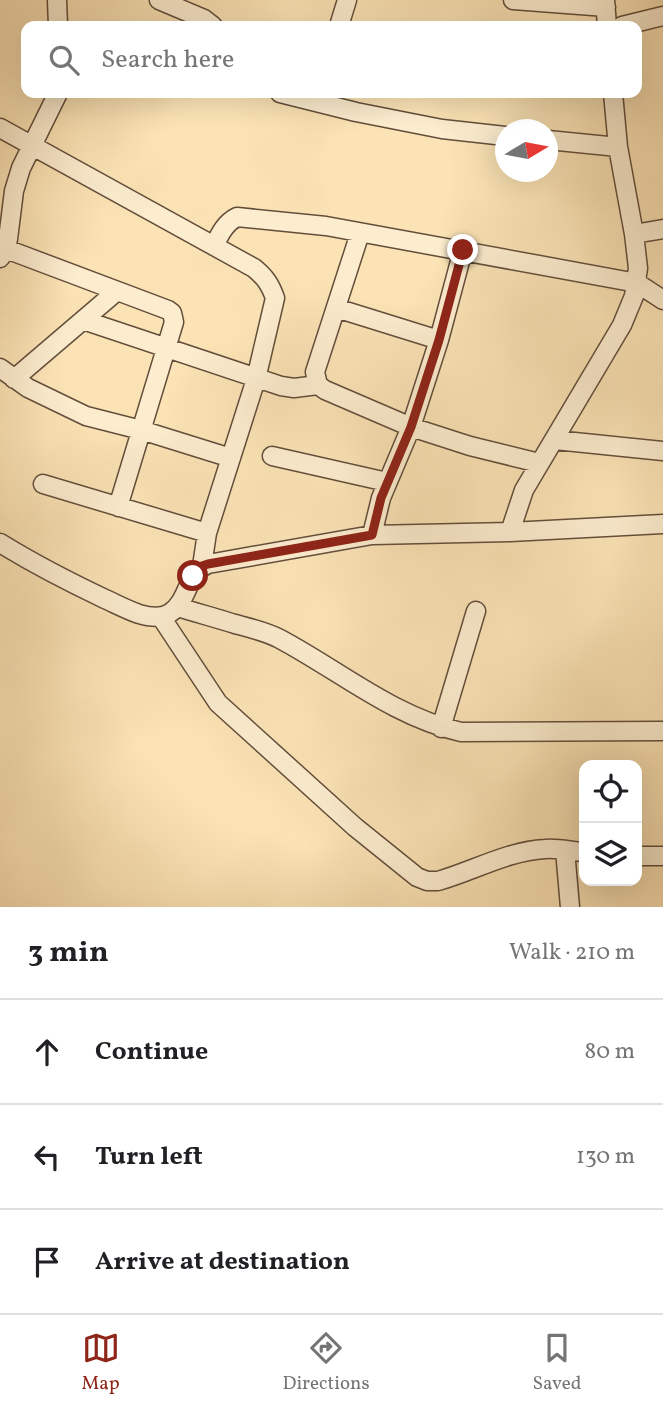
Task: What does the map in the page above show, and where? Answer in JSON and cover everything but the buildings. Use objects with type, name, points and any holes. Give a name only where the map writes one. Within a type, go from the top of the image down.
[{"type":"street","points":[[57,0],[58,21]]},
{"type":"street","points":[[159,0],[207,21]]},
{"type":"street","points":[[341,21],[347,0]]},
{"type":"street","points":[[513,0],[605,4]]},
{"type":"street","points":[[642,21],[663,16]]},
{"type":"street","points":[[56,98],[21,169],[14,191],[3,253],[168,310],[172,313],[174,322],[118,507]]},
{"type":"street","points":[[299,98],[356,113],[442,129],[495,135]]},
{"type":"street","points":[[510,532],[524,490],[622,325],[634,296],[638,268],[618,147],[613,98]]},
{"type":"street","points":[[0,128],[254,268],[267,279],[275,298],[256,379],[207,533],[202,566]]},
{"type":"street","points":[[558,141],[618,147]]},
{"type":"street","points":[[214,246],[223,228],[237,217],[326,226],[637,283],[663,300]]},
{"type":"street","points":[[634,234],[663,229]]},
{"type":"street","points":[[360,233],[315,373],[318,385],[411,427],[470,446],[539,463]]},
{"type":"street","points":[[372,535],[381,498],[411,427],[439,340],[463,250]]},
{"type":"street","points":[[117,291],[83,320],[7,374],[62,406],[86,416],[232,458]]},
{"type":"street","points":[[336,308],[439,340]]},
{"type":"street","points":[[83,320],[281,386],[294,388],[318,385]]},
{"type":"street","points":[[555,440],[663,451]]},
{"type":"street","points":[[272,456],[387,482]]},
{"type":"street","points":[[43,484],[207,533]]},
{"type":"street","points":[[0,543],[70,583],[138,614],[161,617],[178,607],[193,576],[202,566],[208,564],[372,535],[510,532],[663,524]]},
{"type":"street","points":[[178,607],[279,638],[366,691],[441,728],[461,732],[663,731]]},
{"type":"street","points":[[441,728],[476,611]]},
{"type":"street","points":[[161,617],[218,703],[355,827],[417,877],[438,881],[519,853],[549,848],[579,851]]},
{"type":"street","points":[[565,850],[570,907]]},
{"type":"street","points":[[642,856],[663,856]]},
{"type":"route","points":[[193,576],[202,566],[208,564],[372,535],[381,498],[411,427],[439,340],[463,250]]}]
